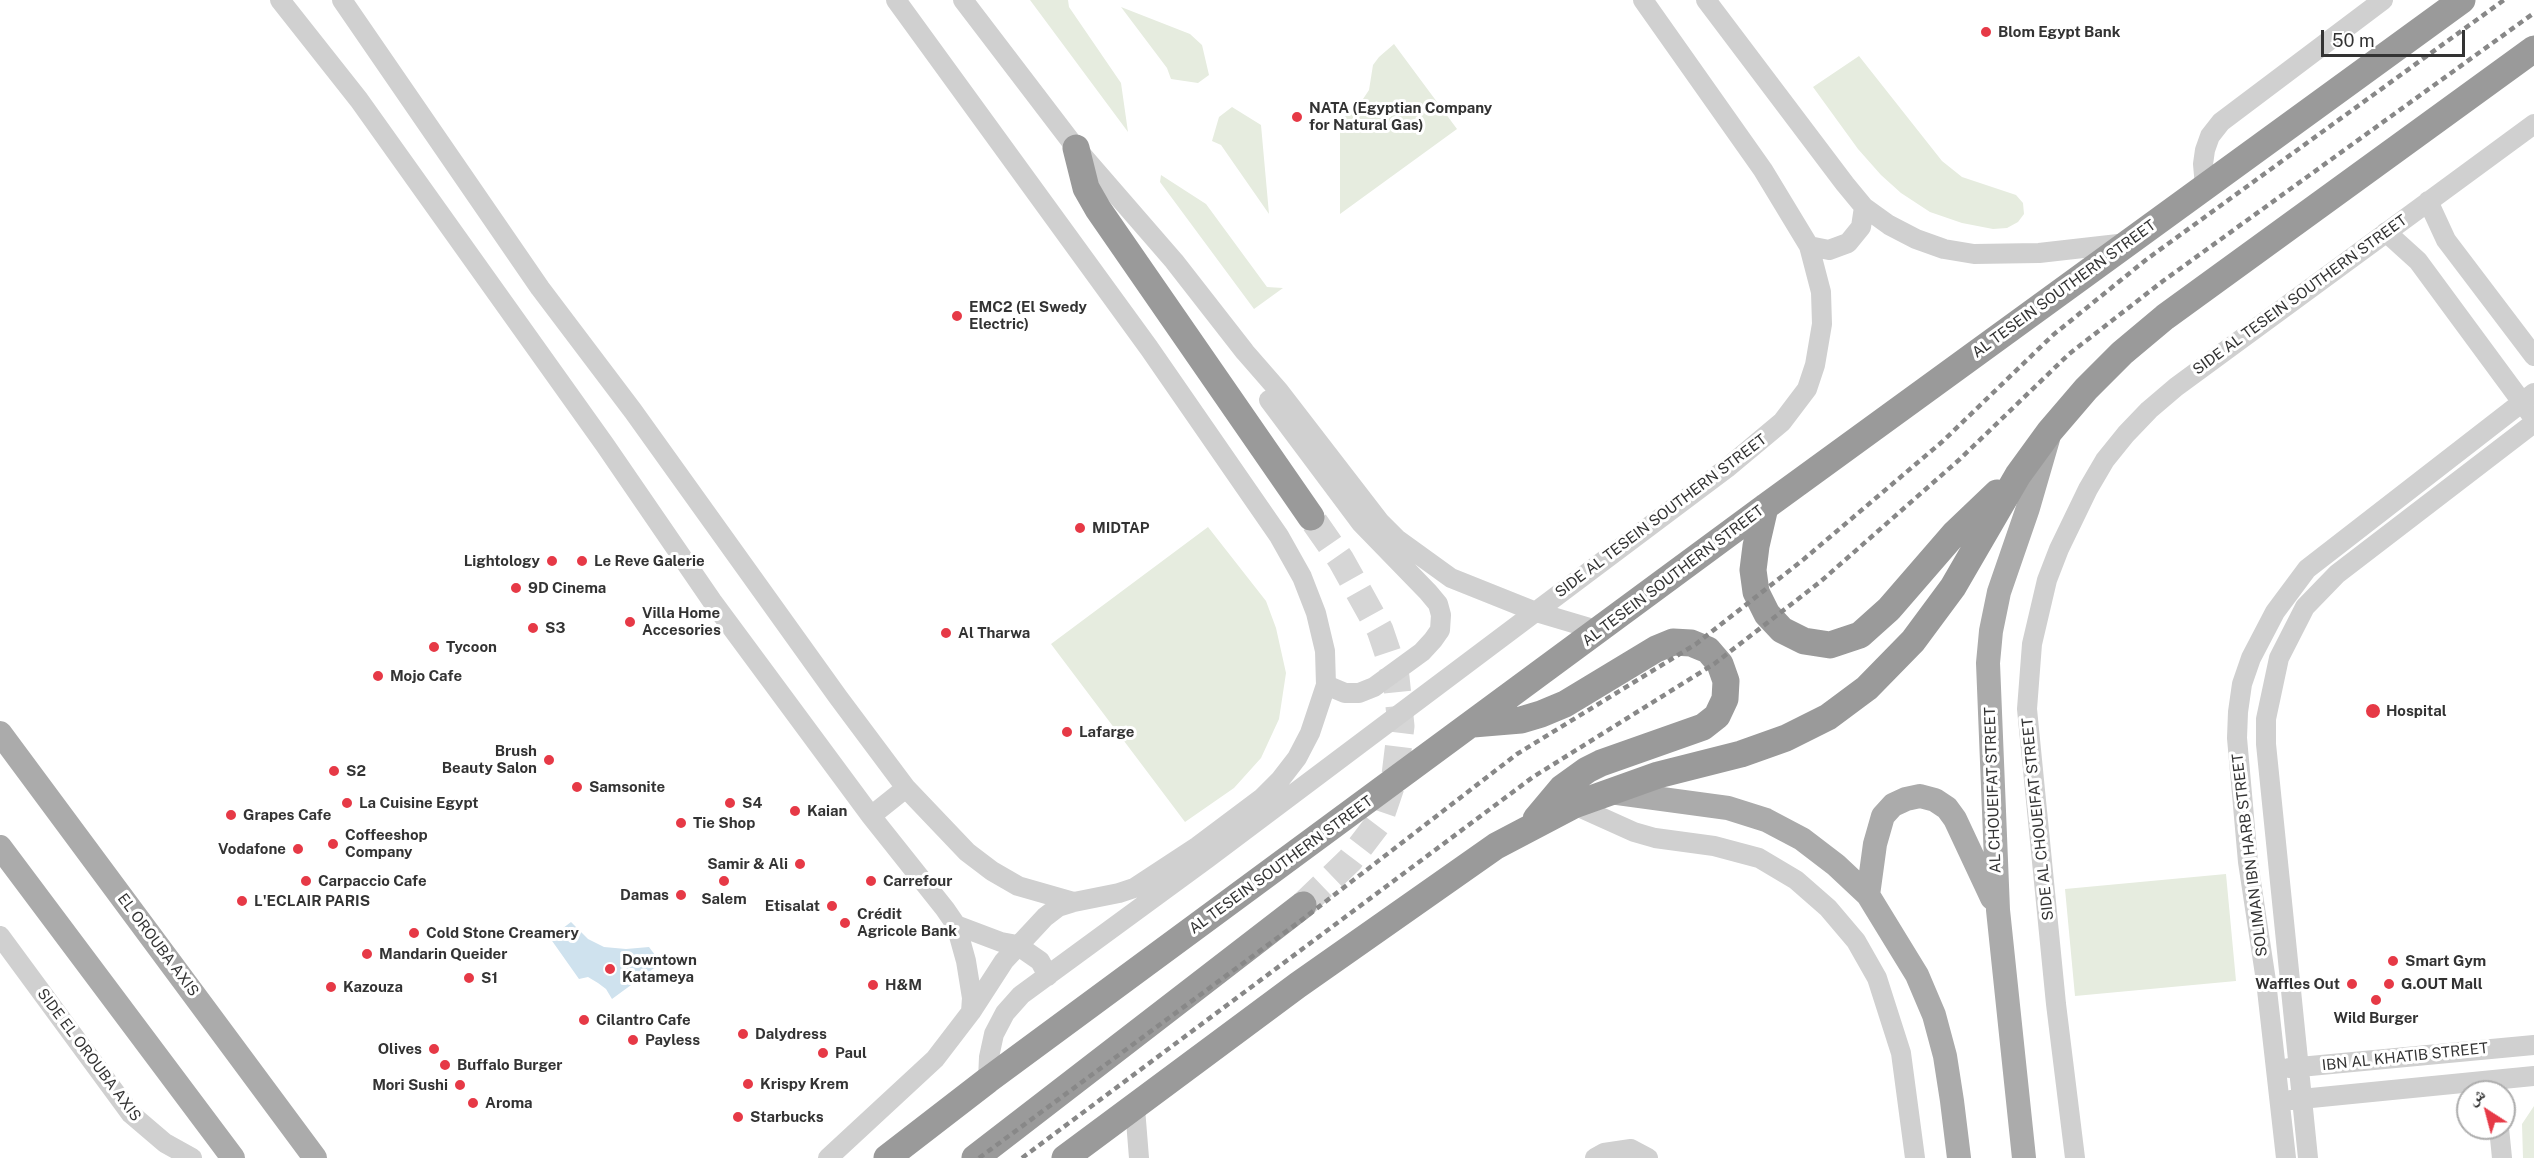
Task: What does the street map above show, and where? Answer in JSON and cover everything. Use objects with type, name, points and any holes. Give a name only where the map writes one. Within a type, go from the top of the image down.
[{"type":"highway","name":"AL TESEIN SOUTHERN STREET","points":[[887,1158],[988,1080],[1600,631],[1765,507],[2462,0]]},
{"type":"highway","points":[[1065,1158],[1298,985],[1496,846],[1532,825],[1574,805],[1658,775],[1741,754],[1786,738],[1828,717],[1867,688],[1913,641],[1953,587],[2018,475],[2050,430],[2122,353],[2165,317],[2534,49]]},
{"type":"highway","points":[[1076,148],[1078,166],[1086,188],[1098,209],[1311,517]]},
{"type":"highway","points":[[1765,507],[1753,570],[1756,592],[1767,614],[1782,630],[1804,641],[1830,645],[1860,635],[1889,609],[1954,534],[2018,475]]},
{"type":"highway","points":[[1473,724],[1521,720],[1541,714],[1565,704],[1656,649],[1673,642],[1700,646],[1708,650],[1720,664],[1726,681],[1725,699],[1717,716],[1703,727],[1587,770],[1562,788],[1532,825]]},
{"type":"highway","points":[[975,1158],[1303,905]]},
{"type":"main road","name":"AL CHOUEIFAT STREET","points":[[2024,1158],[1998,910],[1988,663],[1990,631],[1999,592],[2028,508],[2050,430]]},
{"type":"main road","name":"EL OROUBA AXIS","points":[[0,733],[10,761],[315,1158]]},
{"type":"main road","points":[[1610,792],[1728,808],[1766,820],[1802,839],[1836,865],[1868,895],[1917,975],[1934,1015],[1951,1090],[1959,1158]]},
{"type":"main road","points":[[1868,895],[1875,844],[1883,816],[1893,805],[1920,796],[1935,800],[1947,808],[1955,819],[1998,910]]},
{"type":"main road","points":[[0,847],[233,1158]]},
{"type":"street","points":[[280,0],[359,100],[605,446],[712,601],[871,816],[956,925],[969,979],[972,998],[971,1012]]},
{"type":"street","points":[[342,0],[540,288],[633,411],[906,788],[968,852],[992,871],[1018,886],[1074,902]]},
{"type":"street","points":[[896,0],[1149,348],[1280,536],[1302,577],[1316,614],[1325,651],[1326,685],[1310,734],[1297,758],[1280,780],[1203,852],[1021,995],[1005,1013],[994,1034],[988,1057],[988,1080]]},
{"type":"street","points":[[963,0],[1076,148],[1174,261],[1245,352],[1279,391],[1380,522],[1396,539],[1451,578],[1536,612],[1600,631]]},
{"type":"street","name":"SIDE AL TESEIN SOUTHERN STREET","points":[[1203,852],[1536,612],[1764,439],[1796,406],[1807,389],[1815,365],[1822,324],[1821,292],[1809,246],[1763,170],[1643,0]]},
{"type":"street","points":[[1706,0],[1845,184],[1864,207],[1889,225],[1944,249],[1974,254],[2039,253],[2127,243]]},
{"type":"street","points":[[2205,186],[2203,164],[2205,150],[2210,136],[2221,122],[2383,0]]},
{"type":"street","name":"SIDE AL TESEIN SOUTHERN STREET","points":[[2088,489],[2105,460],[2149,410],[2176,387],[2534,124]]},
{"type":"street","points":[[2428,201],[2450,246],[2534,356]]},
{"type":"street","points":[[1809,246],[1829,250],[1848,243],[1861,226],[1864,207]]},
{"type":"street","points":[[2386,232],[2418,261],[2528,398],[2534,418]]},
{"type":"street","points":[[1245,352],[1268,398],[1343,499],[1380,545],[1428,592],[1438,604],[1441,615],[1440,630],[1422,652],[1374,687],[1359,693],[1345,693],[1326,685]]},
{"type":"street","name":"SOLIMAN IBN HARB STREET","points":[[2286,1158],[2249,871],[2237,738],[2242,684],[2251,658],[2275,612],[2307,569],[2528,398]]},
{"type":"street","name":"SOLIMAN IBN HARB STREET","points":[[2308,1158],[2301,1067],[2266,744],[2266,719],[2279,658],[2305,607],[2337,574],[2534,423]]},
{"type":"street","name":"SIDE AL CHOUEIFAT STREET","points":[[2075,1158],[2056,1004],[2027,709],[2032,644],[2047,580],[2088,489]]},
{"type":"street","points":[[871,816],[906,788]]},
{"type":"street","points":[[1574,805],[1634,832],[1655,838],[1714,846],[1759,858],[1796,880],[1828,908],[1856,941],[1880,988],[1901,1053],[1916,1158]]},
{"type":"street","points":[[828,1158],[935,1059],[971,1012],[1004,961],[1045,917],[1058,907],[1134,888],[1203,852]]},
{"type":"street","points":[[956,925],[1000,942],[1017,945],[1040,961],[1048,976]]},
{"type":"street","name":"SIDE EL OROUBA AXIS","points":[[0,936],[131,1114],[165,1143],[192,1158]]},
{"type":"street","name":"IBN AL KHATIB STREET","points":[[2276,1070],[2534,1045]]},
{"type":"street","name":"IBN AL KHATIB STREET","points":[[2516,1080],[2534,1076]]},
{"type":"street","name":"IBN AL KHATIB STREET","points":[[2280,1101],[2456,1089]]},
{"type":"street","points":[[1135,1108],[1139,1158]]},
{"type":"street","points":[[2500,1140],[2502,1158]]},
{"type":"street","points":[[1595,1158],[1604,1153],[1631,1149],[1648,1158]]},
{"type":"shaded area","points":[[1030,0],[1068,0],[1069,7],[1121,83],[1128,132]]},
{"type":"shaded area","points":[[1121,7],[1190,34],[1202,45],[1209,75],[1198,83],[1171,79],[1167,68]]},
{"type":"shaded area","points":[[1394,44],[1457,129],[1340,214],[1340,119],[1354,111],[1361,102],[1369,90],[1373,65]]},
{"type":"shaded area","points":[[1859,56],[1942,161],[1962,177],[2016,195],[2023,203],[2024,214],[2018,222],[2007,228],[1993,229],[1962,223],[1930,212],[1901,193],[1881,175],[1858,149],[1813,87]]},
{"type":"shaded area","points":[[1232,107],[1261,125],[1269,214],[1221,145],[1212,141],[1219,117]]},
{"type":"shaded area","points":[[1161,175],[1206,204],[1267,287],[1283,288],[1254,309],[1160,182]]},
{"type":"shaded area","points":[[1208,527],[1266,601],[1276,628],[1286,673],[1279,719],[1261,758],[1234,788],[1185,822],[1051,644]]},
{"type":"shaded area","points":[[2226,874],[2236,981],[2075,996],[2065,889]]},
{"type":"shaded area","points":[[2534,1106],[2534,1158],[2523,1158],[2522,1124]]},
{"type":"water","points":[[571,922],[588,939],[604,947],[626,949],[649,947],[661,963],[612,999],[606,989],[598,983],[588,977],[579,979],[550,938]]},
{"type":"tunnel","points":[[1303,905],[1350,860],[1379,822],[1395,775],[1401,726],[1396,677],[1380,630],[1341,560],[1311,517]]},
{"type":"railway","points":[[979,1158],[1303,919],[1517,754],[1696,644],[1804,559],[1943,441],[2053,335],[2147,259],[2504,0]]},
{"type":"railway","points":[[1022,1158],[1533,777],[1714,664],[1820,582],[1960,459],[2069,354],[2163,281],[2534,13]]},
{"type":"place","name":"Blom Egypt Bank","points":[[1986,32]]},
{"type":"place","name":"NATA (Egyptian Company for Natural Gas)","points":[[1297,117]]},
{"type":"place","name":"EMC2 (El Swedy Electric)","points":[[957,316]]},
{"type":"place","name":"MIDTAP","points":[[1080,528]]},
{"type":"place","name":"Lightology","points":[[552,561]]},
{"type":"place","name":"Le Reve Galerie","points":[[582,561]]},
{"type":"place","name":"9D Cinema","points":[[516,588]]},
{"type":"place","name":"Villa Home Accesories","points":[[630,622]]},
{"type":"place","name":"S3","points":[[533,628]]},
{"type":"place","name":"Al Tharwa","points":[[946,633]]},
{"type":"place","name":"Tycoon","points":[[434,647]]},
{"type":"place","name":"Mojo Cafe","points":[[378,676]]},
{"type":"place","name":"Hospital","points":[[2373,711]]},
{"type":"place","name":"Lafarge","points":[[1067,732]]},
{"type":"place","name":"Brush Beauty Salon","points":[[549,760]]},
{"type":"place","name":"S2","points":[[334,771]]},
{"type":"place","name":"Samsonite","points":[[577,787]]},
{"type":"place","name":"La Cuisine Egypt","points":[[347,803]]},
{"type":"place","name":"S4","points":[[730,803]]},
{"type":"place","name":"Kaian","points":[[795,811]]},
{"type":"place","name":"Grapes Cafe","points":[[231,815]]},
{"type":"place","name":"Tie Shop","points":[[681,823]]},
{"type":"place","name":"Coffeeshop Company","points":[[333,844]]},
{"type":"place","name":"Vodafone","points":[[298,849]]},
{"type":"place","name":"Samir & Ali","points":[[800,864]]},
{"type":"place","name":"Carpaccio Cafe","points":[[306,881]]},
{"type":"place","name":"Salem","points":[[724,881]]},
{"type":"place","name":"Carrefour","points":[[871,881]]},
{"type":"place","name":"Damas","points":[[681,895]]},
{"type":"place","name":"L'ECLAIR PARIS","points":[[242,901]]},
{"type":"place","name":"Etisalat","points":[[832,906]]},
{"type":"place","name":"Crédit Agricole Bank","points":[[845,923]]},
{"type":"place","name":"Cold Stone Creamery","points":[[414,933]]},
{"type":"place","name":"Mandarin Queider","points":[[367,954]]},
{"type":"place","name":"Smart Gym","points":[[2393,961]]},
{"type":"place","name":"Downtown Katameya","points":[[610,969]]},
{"type":"place","name":"S1","points":[[469,978]]},
{"type":"place","name":"Waffles Out","points":[[2352,984]]},
{"type":"place","name":"G.OUT Mall","points":[[2389,984]]},
{"type":"place","name":"H&M","points":[[873,985]]},
{"type":"place","name":"Kazouza","points":[[331,987]]},
{"type":"place","name":"Wild Burger","points":[[2376,1000]]},
{"type":"place","name":"Cilantro Cafe","points":[[584,1020]]},
{"type":"place","name":"Dalydress","points":[[743,1034]]},
{"type":"place","name":"Payless","points":[[633,1040]]},
{"type":"place","name":"Olives","points":[[434,1049]]},
{"type":"place","name":"Paul","points":[[823,1053]]},
{"type":"place","name":"Buffalo Burger","points":[[445,1065]]},
{"type":"place","name":"Krispy Krem","points":[[748,1084]]},
{"type":"place","name":"Mori Sushi","points":[[460,1085]]},
{"type":"place","name":"Aroma","points":[[473,1103]]},
{"type":"place","name":"Starbucks","points":[[738,1117]]}]
